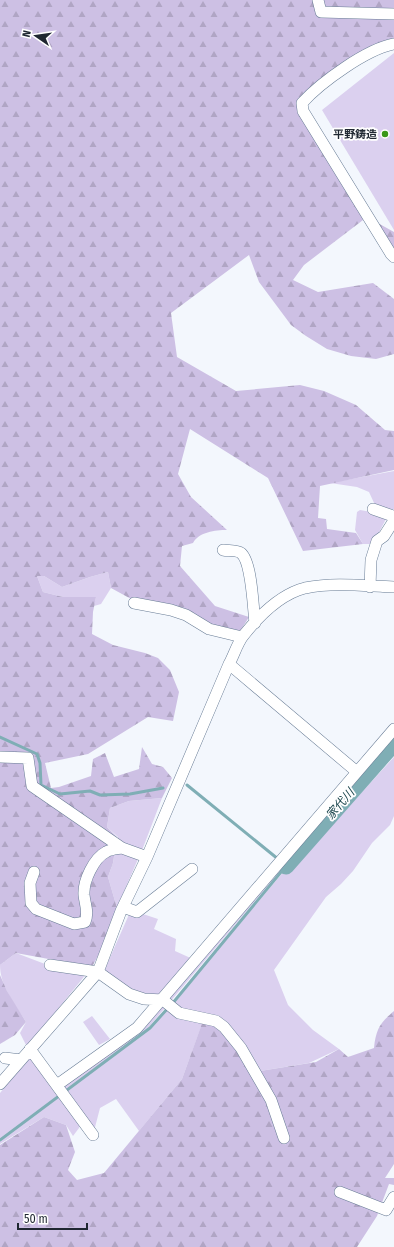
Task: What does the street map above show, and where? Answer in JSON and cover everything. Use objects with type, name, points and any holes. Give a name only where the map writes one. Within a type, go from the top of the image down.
[{"type":"street","points":[[318,0],[321,12],[394,14]]},
{"type":"street","points":[[394,44],[372,50],[312,92],[302,103],[303,111],[390,254],[394,257]]},
{"type":"street","points":[[370,587],[371,560],[377,541],[384,536],[394,522],[393,516],[373,509]]},
{"type":"street","points":[[223,550],[240,552],[246,557],[255,623]]},
{"type":"street","points":[[0,1084],[98,972],[123,908],[147,857],[229,664],[242,637],[272,606],[288,595],[304,588],[324,586],[394,587]]},
{"type":"street","points":[[134,603],[171,610],[186,615],[209,629],[242,637]]},
{"type":"street","points":[[229,664],[357,772]]},
{"type":"street","points":[[60,1089],[168,1004],[281,862],[394,729]]},
{"type":"street","points":[[0,757],[28,758],[32,786],[122,848],[147,857]]},
{"type":"street","points":[[34,872],[30,892],[30,903],[36,909],[74,924],[85,922],[88,915],[84,894],[85,881],[100,856],[108,851],[122,848]]},
{"type":"street","points":[[123,908],[137,912],[192,869]]},
{"type":"street","points":[[50,965],[98,972],[129,994],[168,1004],[179,1013],[216,1021],[224,1027],[241,1048],[271,1100],[284,1138]]},
{"type":"street","points":[[30,1049],[93,1135]]},
{"type":"street","points":[[5,1058],[21,1060]]},
{"type":"street","points":[[340,1192],[386,1210],[394,1197]]},
{"type":"shaded area","points":[[394,53],[394,230],[322,110]]},
{"type":"shaded area","points":[[394,471],[394,509],[392,510],[375,505],[369,492],[357,487],[330,483]]},
{"type":"shaded area","points":[[360,510],[388,515],[373,544],[363,544],[355,530],[357,512]]},
{"type":"shaded area","points":[[108,572],[111,588],[101,604],[94,606],[96,597],[63,597],[43,592],[37,576],[44,576],[62,587]]},
{"type":"shaded area","points":[[394,730],[394,753],[352,803],[394,757],[394,816],[390,825],[372,843],[353,871],[326,897],[274,970],[288,1005],[313,1030],[339,1049],[309,1063],[260,1071],[209,1014],[201,1027],[182,1079],[139,1131],[116,1099],[100,1108],[93,1135],[81,1120],[79,1128],[73,1136],[66,1125],[44,1117],[0,1144],[0,1093],[31,1056],[54,1085],[90,1061],[163,1000],[128,990],[104,971],[131,910],[158,919],[154,929],[176,939],[175,951],[195,960]],"holes":[[[292,864],[285,870],[218,949],[218,952],[217,949],[151,1028],[143,1034],[277,875]]]},
{"type":"shaded area","points":[[162,798],[141,853],[117,842],[118,837],[107,827],[110,808],[129,801]]},
{"type":"shaded area","points":[[115,851],[138,859],[117,908],[108,877]]},
{"type":"shaded area","points":[[16,953],[45,964],[87,973],[27,1047],[20,1033],[26,1022],[5,988],[0,965]]},
{"type":"shaded area","points":[[92,1016],[110,1039],[99,1045],[83,1022]]},
{"type":"green space","points":[[0,0],[394,0],[394,44],[312,92],[303,111],[367,217],[304,265],[293,280],[318,292],[373,283],[394,299],[394,354],[376,359],[351,356],[327,349],[306,336],[291,325],[259,282],[249,255],[171,313],[177,357],[236,391],[300,385],[324,391],[356,405],[385,430],[394,431],[394,470],[320,486],[318,518],[326,519],[327,529],[356,533],[363,544],[303,551],[268,478],[190,429],[178,474],[191,497],[227,530],[208,532],[199,536],[193,543],[182,546],[180,566],[215,606],[249,617],[237,636],[133,600],[111,588],[108,572],[62,587],[44,576],[37,576],[43,592],[63,597],[96,597],[93,612],[92,634],[113,645],[158,658],[170,670],[179,692],[173,721],[148,717],[88,754],[45,763],[51,788],[59,787],[91,776],[93,759],[105,753],[114,777],[139,769],[142,747],[152,764],[163,767],[172,778],[162,798],[129,801],[110,808],[107,827],[117,837],[113,863],[108,877],[117,908],[101,950],[92,967],[16,953],[0,965]]},
{"type":"green space","points":[[367,217],[394,232],[394,256]]},
{"type":"green space","points":[[0,975],[7,991],[26,1022],[15,1035],[0,1044]]},
{"type":"green space","points":[[394,1011],[394,1164],[385,1178],[394,1178],[394,1185],[389,1184],[377,1216],[357,1247],[0,1247],[0,1145],[44,1117],[66,1125],[75,1152],[68,1170],[77,1180],[104,1173],[182,1079],[204,1018],[224,1027],[275,1112],[286,1145],[286,1133],[260,1071],[316,1062],[339,1049],[348,1057],[374,1048],[376,1036],[380,1027],[385,1019]]},
{"type":"waterway","points":[[0,737],[37,754],[40,763],[41,785],[60,794],[90,791],[100,795],[130,794],[163,788]]},
{"type":"waterway","name":"家代川","points":[[286,866],[394,743]]},
{"type":"waterway","points":[[187,785],[278,859]]},
{"type":"waterway","points":[[172,1004],[286,866],[283,863]]},
{"type":"waterway","points":[[0,1140],[150,1028],[168,1008]]},
{"type":"place","name":"平野鋳造","points":[[385,134]]}]
